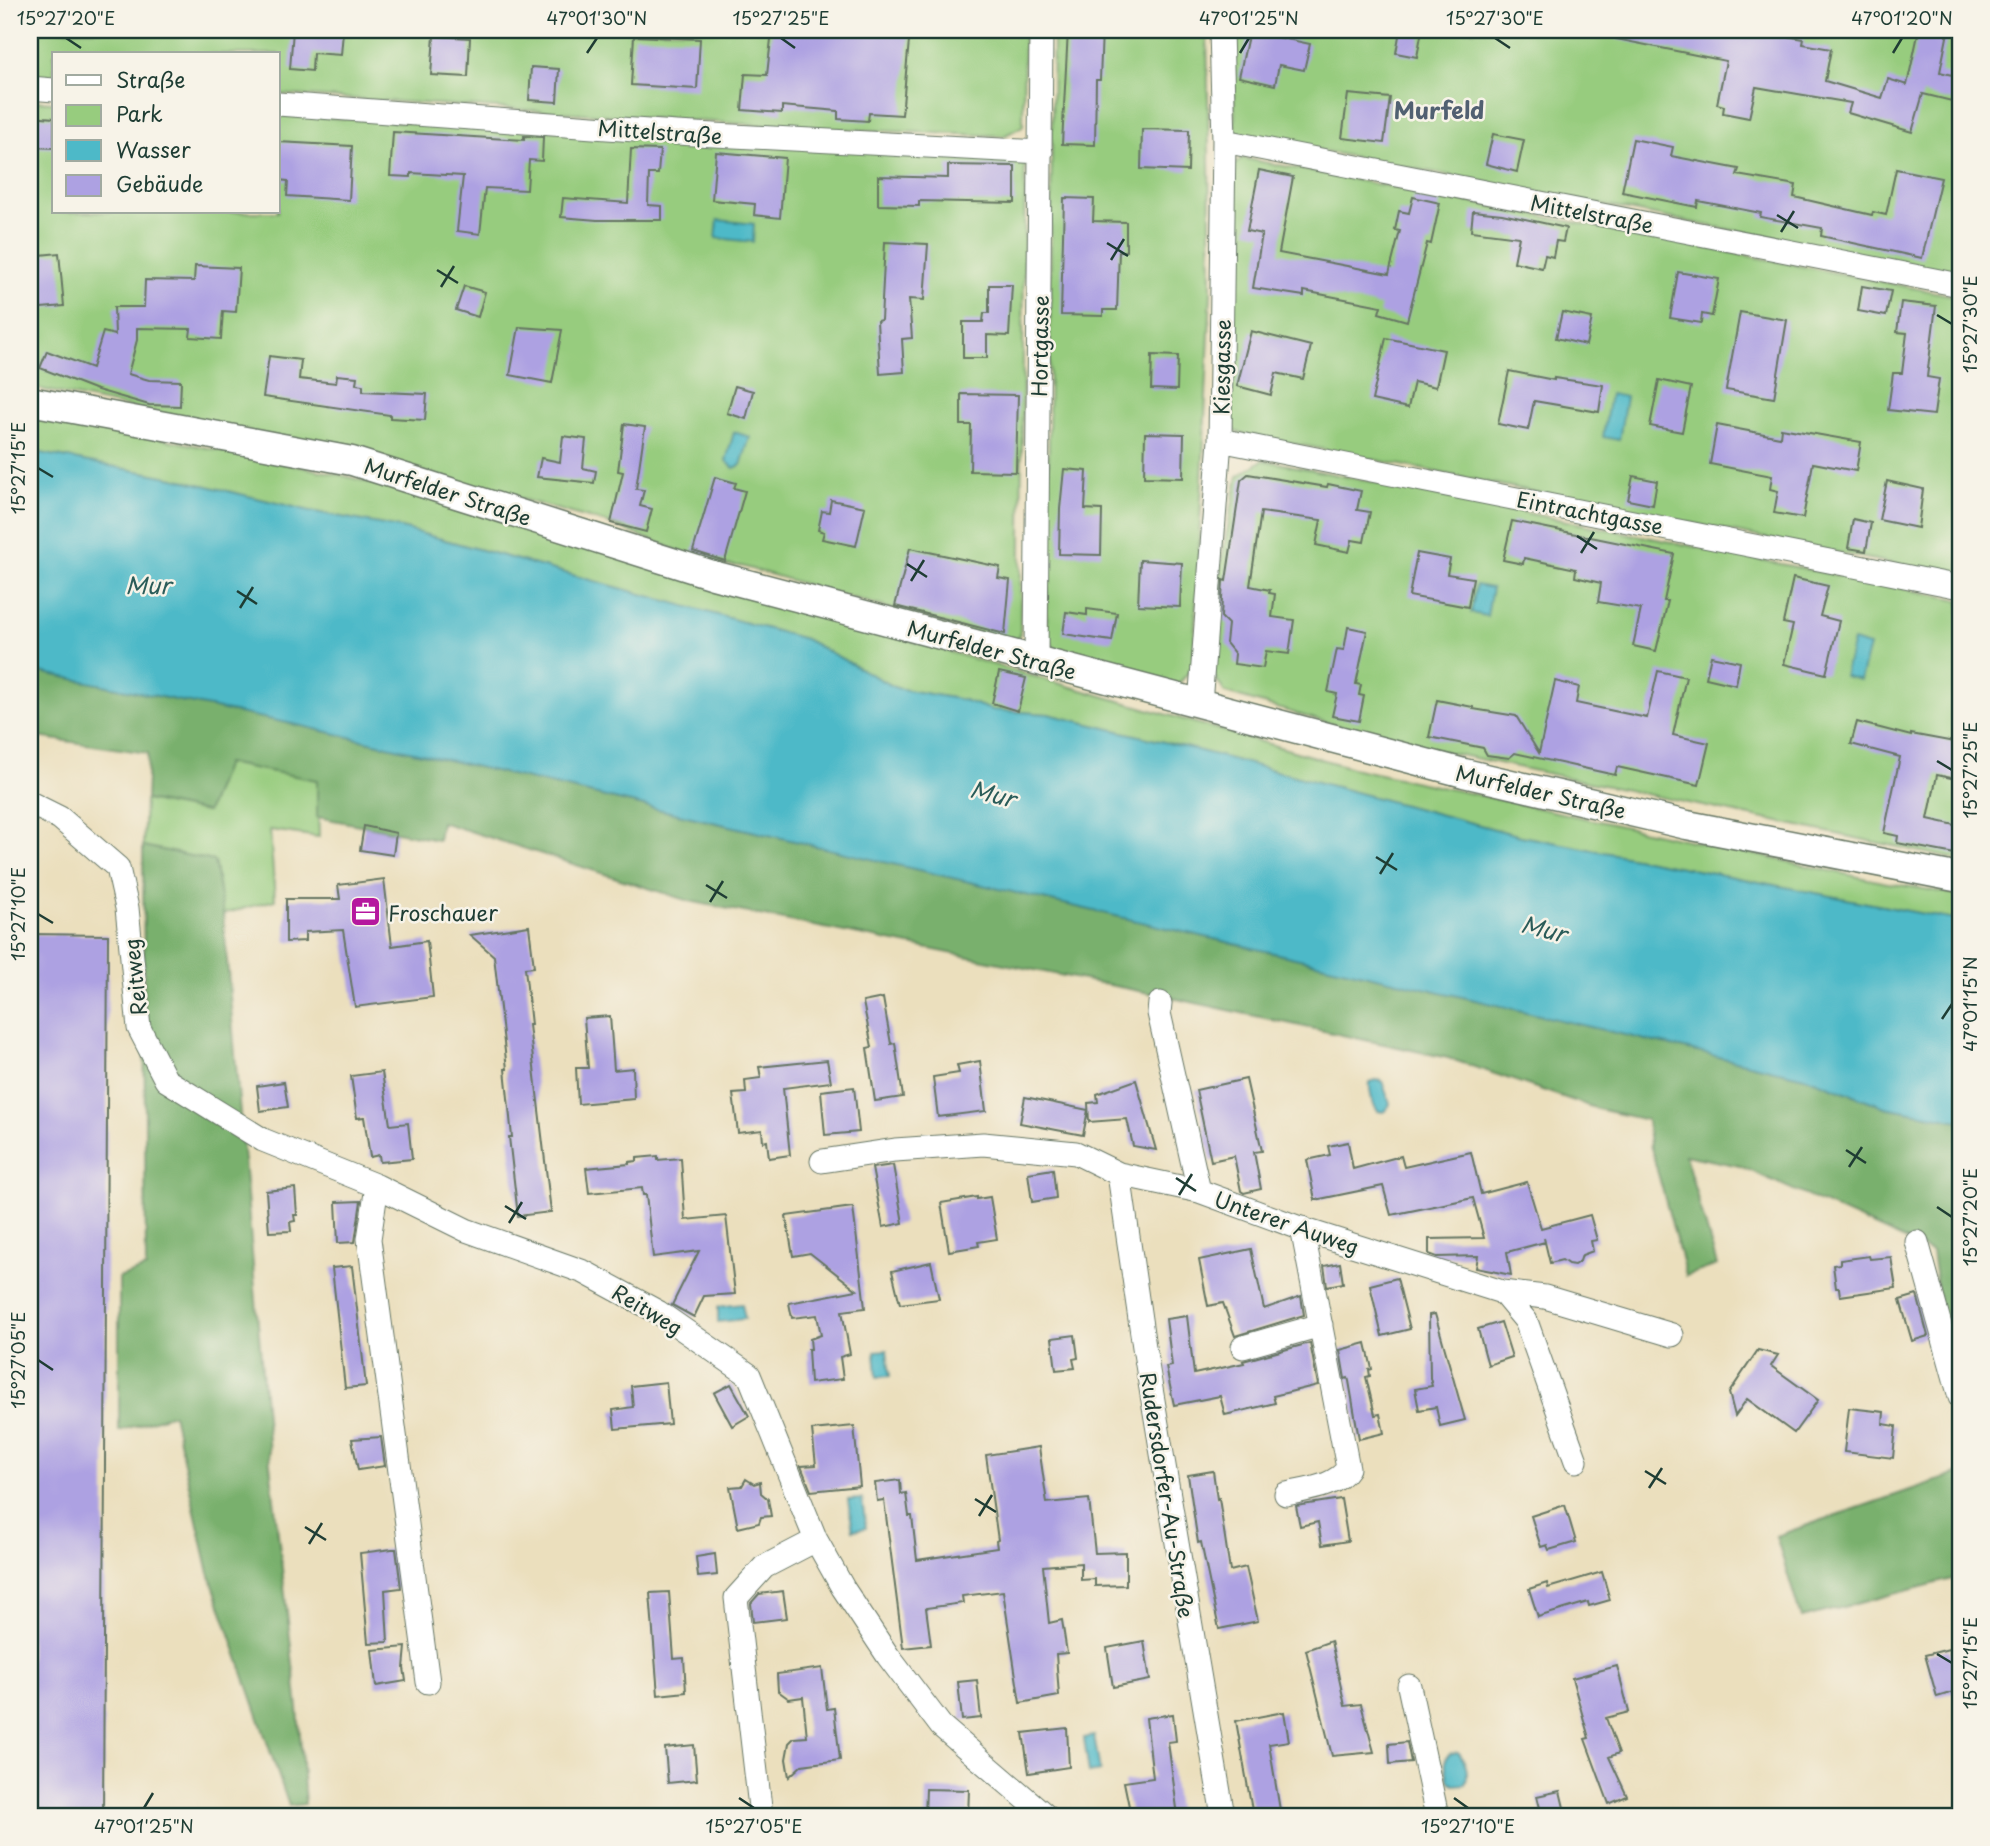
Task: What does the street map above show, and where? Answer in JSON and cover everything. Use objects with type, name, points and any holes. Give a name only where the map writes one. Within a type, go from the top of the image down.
[{"type":"street","name":"Hortgasse","points":[[1036,661],[1041,30]]},
{"type":"street","name":"Kiesgasse","points":[[1200,704],[1220,440],[1224,141],[1221,30]]},
{"type":"street","points":[[30,88],[52,90]]},
{"type":"street","name":"Mittelstraße","points":[[280,104],[676,133],[1041,152]]},
{"type":"street","name":"Mittelstraße","points":[[1224,141],[1960,285]]},
{"type":"street","name":"Murfelder Straße","points":[[30,401],[352,461],[713,575],[1464,773],[1687,825],[1960,878]]},
{"type":"street","name":"Eintrachtgasse","points":[[1220,440],[1960,587]]},
{"type":"street","name":"Reitweg","points":[[30,803],[60,818],[118,868],[127,908],[139,1028],[166,1080],[263,1140],[377,1186],[466,1230],[584,1272],[658,1312],[749,1375],[816,1540],[843,1588],[888,1656],[940,1726],[1046,1816]]},
{"type":"street","points":[[1160,1003],[1158,1013],[1199,1191]]},
{"type":"street","name":"Unterer Auweg","points":[[822,1161],[895,1150],[983,1144],[1076,1153],[1119,1174],[1199,1191],[1302,1228],[1502,1292],[1545,1297],[1672,1335]]},
{"type":"street","name":"Rudersdorfer-Au-Straße","points":[[1119,1174],[1144,1347],[1223,1816]]},
{"type":"street","points":[[377,1186],[369,1239],[428,1682]]},
{"type":"street","points":[[1286,1494],[1330,1483],[1342,1477],[1348,1468],[1302,1228]]},
{"type":"street","points":[[1917,1242],[1960,1397]]},
{"type":"street","points":[[1502,1292],[1527,1321],[1576,1461]]},
{"type":"street","points":[[1243,1347],[1321,1325]]},
{"type":"street","points":[[761,1816],[736,1598],[764,1567],[816,1540]]},
{"type":"street","points":[[1409,1686],[1437,1816]]},
{"type":"street","points":[[1014,1816],[1017,1793]]},
{"type":"green space","points":[[30,30],[1024,30],[1023,126],[1004,136],[792,127],[280,94],[280,52],[52,52],[52,78],[30,77]]},
{"type":"green space","points":[[1053,30],[1207,30],[1211,292],[1193,667],[1177,686],[1056,653],[1047,632]]},
{"type":"green space","points":[[1233,30],[1960,30],[1960,274],[1235,134]]},
{"type":"green space","points":[[30,101],[52,102],[52,214],[280,214],[280,115],[1025,157],[1020,633],[1014,644],[741,566],[725,565],[692,556],[610,524],[360,454],[30,387]]},
{"type":"green space","points":[[1242,158],[1960,297],[1960,577],[1236,432],[1226,419],[1232,166]]},
{"type":"green space","points":[[30,412],[341,475],[457,506],[655,567],[1352,768],[1882,882],[1960,895],[1960,921],[1521,836],[1189,748],[1048,714],[992,710],[963,700],[896,688],[805,639],[405,529],[310,511],[174,478],[30,451]]},
{"type":"green space","points":[[1263,460],[1960,600],[1960,860],[1384,739],[1225,693],[1214,675],[1217,582],[1238,476]]},
{"type":"green space","points":[[30,670],[302,726],[1809,1078],[1885,1107],[1960,1121],[1960,1445],[1932,1252],[1740,1166],[1685,1155],[1717,1265],[1686,1276],[1650,1144],[1647,1120],[1598,1109],[1448,1058],[1154,994],[689,901],[441,822],[438,840],[317,817],[317,780],[226,763],[207,812],[146,800],[148,753],[30,736]]},
{"type":"green space","points":[[226,763],[317,780],[319,837],[270,830],[275,900],[223,914],[214,861],[143,846],[145,800],[207,812]]},
{"type":"green space","points":[[143,846],[214,861],[223,914],[270,1464],[298,1708],[305,1804],[289,1806],[209,1573],[173,1414],[119,1431],[119,1278],[146,1268]]},
{"type":"green space","points":[[1960,1473],[1960,1577],[1801,1618],[1776,1536]]},
{"type":"water","points":[[718,220],[754,224],[753,242],[716,238]]},
{"type":"water","points":[[1610,394],[1626,397],[1619,440],[1603,437]]},
{"type":"water","points":[[734,432],[750,437],[741,465],[734,468],[726,461]]},
{"type":"water","name":"Mur","points":[[30,451],[174,478],[310,511],[405,529],[805,639],[896,688],[963,700],[992,710],[1048,714],[1189,748],[1521,836],[1960,921],[1960,1121],[1885,1107],[1809,1078],[302,726],[30,670]]},
{"type":"water","points":[[1476,585],[1492,588],[1487,616],[1471,613]]},
{"type":"water","points":[[1853,641],[1869,646],[1860,680],[1844,676]]},
{"type":"water","points":[[1382,1081],[1390,1104],[1384,1112],[1378,1111],[1371,1097],[1370,1082]]},
{"type":"water","points":[[742,1304],[745,1319],[718,1322],[718,1307]]},
{"type":"water","points":[[887,1350],[890,1376],[877,1377],[875,1351]]},
{"type":"water","points":[[862,1499],[866,1528],[853,1530],[848,1500]]},
{"type":"water","points":[[1094,1736],[1100,1771],[1089,1773],[1084,1738]]},
{"type":"water","points":[[1458,1752],[1465,1763],[1467,1775],[1465,1784],[1454,1785],[1448,1780],[1445,1761],[1449,1754]]},
{"type":"building","points":[[293,30],[343,32],[341,55],[313,53],[312,71],[290,69]]},
{"type":"building","points":[[772,30],[910,30],[902,115],[869,113],[868,121],[838,119],[838,111],[782,106],[782,113],[742,110],[745,74],[767,75]]},
{"type":"building","points":[[1068,30],[1102,30],[1100,80],[1096,80],[1095,145],[1062,144]]},
{"type":"building","points":[[1400,30],[1422,30],[1417,57],[1396,53]]},
{"type":"building","points":[[1616,30],[1752,30],[1804,39],[1803,44],[1831,49],[1825,81],[1882,98],[1888,79],[1907,85],[1919,30],[1948,32],[1940,72],[1960,77],[1960,103],[1923,94],[1912,132],[1848,113],[1851,103],[1756,87],[1749,118],[1723,113],[1724,106],[1717,104],[1726,61],[1616,39]]},
{"type":"building","points":[[1249,31],[1310,44],[1304,70],[1279,65],[1275,85],[1239,77]]},
{"type":"building","points":[[434,36],[470,38],[468,77],[431,75]]},
{"type":"building","points":[[634,36],[700,39],[697,89],[631,85]]},
{"type":"building","points":[[531,67],[559,69],[557,102],[529,100]]},
{"type":"building","points":[[1348,94],[1390,98],[1384,143],[1342,138]]},
{"type":"building","points":[[30,116],[52,118],[52,148],[30,147]]},
{"type":"building","points":[[1142,129],[1189,130],[1188,171],[1141,169]]},
{"type":"building","points":[[393,132],[524,140],[524,136],[543,137],[542,161],[529,160],[527,190],[485,188],[480,234],[457,231],[463,176],[411,173],[411,177],[390,176]]},
{"type":"building","points":[[1493,134],[1524,140],[1517,172],[1486,164]]},
{"type":"building","points":[[1633,139],[1673,147],[1671,156],[1739,169],[1737,175],[1796,185],[1794,197],[1872,215],[1873,212],[1886,215],[1896,169],[1941,178],[1922,258],[1821,236],[1822,228],[1760,217],[1761,213],[1698,201],[1697,207],[1622,192]]},
{"type":"building","points":[[280,142],[352,146],[349,200],[287,196],[288,181],[280,180]]},
{"type":"building","points":[[631,149],[660,150],[658,174],[649,174],[648,205],[662,206],[662,220],[561,217],[563,198],[628,203]]},
{"type":"building","points":[[716,152],[785,158],[780,218],[754,215],[755,204],[712,200]]},
{"type":"building","points":[[948,165],[1015,166],[1015,203],[919,201],[919,206],[878,205],[878,176],[948,178]]},
{"type":"building","points":[[1259,170],[1293,177],[1279,253],[1389,274],[1400,231],[1395,230],[1399,211],[1409,213],[1413,197],[1440,203],[1431,244],[1427,243],[1407,321],[1379,313],[1381,306],[1304,291],[1304,296],[1253,288],[1262,234],[1247,231]]},
{"type":"building","points":[[1064,198],[1094,199],[1093,221],[1126,222],[1126,251],[1119,251],[1117,310],[1103,310],[1103,316],[1061,315]]},
{"type":"building","points":[[1473,211],[1502,214],[1566,228],[1563,242],[1556,241],[1553,257],[1545,255],[1542,268],[1514,262],[1519,237],[1471,231]]},
{"type":"building","points":[[885,242],[928,244],[924,300],[909,299],[912,338],[902,339],[904,372],[880,374],[877,321],[881,320]]},
{"type":"building","points":[[59,253],[64,306],[30,309],[30,256]]},
{"type":"building","points":[[195,266],[239,268],[236,312],[223,311],[221,339],[190,337],[191,329],[137,328],[137,340],[128,374],[149,380],[181,381],[180,406],[149,405],[94,389],[40,368],[47,351],[92,368],[103,332],[115,335],[114,307],[144,307],[145,280],[194,281]]},
{"type":"building","points":[[1678,272],[1719,279],[1712,316],[1702,314],[1701,323],[1670,318]]},
{"type":"building","points":[[989,285],[1012,285],[1009,336],[987,335],[987,358],[963,358],[963,322],[983,322],[984,313],[989,313]]},
{"type":"building","points":[[464,286],[485,292],[478,317],[456,310]]},
{"type":"building","points":[[1862,286],[1891,291],[1886,316],[1858,311]]},
{"type":"building","points":[[1901,302],[1936,306],[1927,377],[1939,379],[1934,415],[1888,410],[1893,373],[1902,373],[1907,333],[1897,332]]},
{"type":"building","points":[[1562,312],[1592,318],[1586,345],[1556,338]]},
{"type":"building","points":[[1740,312],[1787,320],[1774,398],[1726,390]]},
{"type":"building","points":[[519,327],[562,330],[552,383],[510,375]]},
{"type":"building","points":[[1251,331],[1311,346],[1303,379],[1276,373],[1271,395],[1237,386]]},
{"type":"building","points":[[1386,338],[1444,350],[1436,387],[1414,382],[1408,408],[1372,400]]},
{"type":"building","points":[[1152,355],[1178,356],[1177,390],[1151,389]]},
{"type":"building","points":[[269,356],[301,360],[299,379],[336,383],[337,375],[357,377],[356,384],[363,385],[363,391],[427,394],[425,420],[390,418],[390,415],[263,397]]},
{"type":"building","points":[[1509,371],[1554,380],[1603,385],[1599,412],[1534,401],[1528,430],[1498,424]]},
{"type":"building","points":[[1659,380],[1691,387],[1682,432],[1650,426]]},
{"type":"building","points":[[735,386],[753,391],[746,419],[727,413]]},
{"type":"building","points":[[961,394],[1018,395],[1016,472],[970,471],[971,425],[961,425]]},
{"type":"building","points":[[624,424],[645,427],[636,489],[644,490],[640,506],[652,509],[646,532],[611,523],[623,472],[618,471]]},
{"type":"building","points":[[1717,425],[1780,437],[1781,428],[1861,442],[1856,471],[1813,463],[1803,518],[1774,513],[1778,491],[1770,489],[1772,476],[1710,464]]},
{"type":"building","points":[[1145,433],[1184,434],[1183,478],[1144,477]]},
{"type":"building","points":[[563,436],[586,439],[583,468],[596,471],[594,483],[537,477],[541,458],[560,462]]},
{"type":"building","points":[[1064,469],[1087,471],[1085,509],[1102,510],[1101,555],[1059,554]]},
{"type":"building","points":[[1248,474],[1361,491],[1357,510],[1370,512],[1364,542],[1352,540],[1349,552],[1316,545],[1321,520],[1261,512],[1250,586],[1270,590],[1269,593],[1275,594],[1272,617],[1294,620],[1289,654],[1266,651],[1263,668],[1234,664],[1235,654],[1226,643],[1228,624],[1221,617],[1223,580],[1226,581],[1241,480]]},
{"type":"building","points":[[1633,476],[1657,481],[1653,505],[1628,500]]},
{"type":"building","points":[[715,477],[736,483],[734,488],[745,491],[725,561],[693,551]]},
{"type":"building","points":[[1887,481],[1923,489],[1918,528],[1879,520]]},
{"type":"building","points":[[831,500],[865,507],[856,546],[822,539],[824,532],[818,530],[822,511],[829,512]]},
{"type":"building","points":[[1853,519],[1871,523],[1866,551],[1848,548]]},
{"type":"building","points":[[1512,521],[1674,554],[1664,601],[1668,601],[1656,651],[1633,646],[1641,609],[1598,602],[1601,583],[1575,577],[1576,569],[1524,558],[1523,564],[1503,560]]},
{"type":"building","points":[[910,548],[1000,567],[998,578],[1010,580],[1005,634],[895,606]]},
{"type":"building","points":[[1417,553],[1450,559],[1447,574],[1473,578],[1468,607],[1409,596]]},
{"type":"building","points":[[1140,560],[1182,563],[1180,607],[1138,605]]},
{"type":"building","points":[[1793,578],[1828,586],[1820,616],[1839,621],[1826,674],[1784,664],[1793,625],[1783,623]]},
{"type":"building","points":[[1087,609],[1117,613],[1112,641],[1063,634],[1066,612],[1087,615]]},
{"type":"building","points":[[1348,627],[1367,631],[1356,684],[1361,685],[1359,695],[1364,696],[1359,721],[1332,716],[1337,694],[1328,692],[1337,649],[1344,650]]},
{"type":"building","points":[[1711,656],[1740,662],[1736,685],[1706,678]]},
{"type":"building","points":[[1658,671],[1686,677],[1673,735],[1709,743],[1699,785],[1617,767],[1615,775],[1515,753],[1509,758],[1487,755],[1483,748],[1429,737],[1437,700],[1516,716],[1539,753],[1555,681],[1579,687],[1576,703],[1647,718]]},
{"type":"building","points":[[999,672],[1026,678],[1018,711],[992,703]]},
{"type":"building","points":[[1857,722],[1911,736],[1960,743],[1956,779],[1937,775],[1928,819],[1960,826],[1960,855],[1897,843],[1898,836],[1884,833],[1900,757],[1851,744]]},
{"type":"building","points":[[364,826],[396,833],[393,855],[360,850]]},
{"type":"building","points":[[384,879],[392,946],[427,941],[433,997],[355,1007],[343,930],[305,932],[305,941],[286,942],[286,899],[340,899],[338,885]]},
{"type":"building","points":[[529,926],[534,967],[525,968],[529,1025],[551,1212],[518,1216],[509,1137],[512,1137],[507,1069],[494,956],[470,935]]},
{"type":"building","points":[[30,934],[108,935],[103,1816],[30,1816]]},
{"type":"building","points":[[883,998],[891,1044],[895,1043],[903,1097],[875,1101],[867,1048],[872,1047],[863,1002]]},
{"type":"building","points":[[610,1016],[614,1070],[633,1068],[634,1099],[578,1104],[576,1068],[588,1068],[584,1018]]},
{"type":"building","points":[[827,1060],[831,1082],[783,1088],[790,1155],[769,1158],[767,1141],[763,1142],[762,1130],[738,1133],[733,1094],[746,1093],[745,1080],[761,1078],[759,1067]]},
{"type":"building","points":[[980,1061],[986,1111],[938,1117],[933,1077],[959,1073],[957,1065]]},
{"type":"building","points":[[382,1072],[390,1125],[408,1123],[412,1159],[380,1162],[379,1155],[370,1157],[364,1117],[357,1118],[351,1076]]},
{"type":"building","points":[[1246,1079],[1262,1151],[1254,1152],[1261,1189],[1244,1193],[1241,1191],[1234,1156],[1211,1161],[1196,1090]]},
{"type":"building","points":[[1136,1080],[1156,1150],[1133,1146],[1127,1119],[1089,1122],[1088,1103],[1098,1102],[1097,1094]]},
{"type":"building","points":[[284,1082],[288,1107],[260,1111],[257,1086]]},
{"type":"building","points":[[854,1087],[859,1132],[825,1135],[821,1091]]},
{"type":"building","points":[[1025,1097],[1088,1110],[1083,1135],[1020,1123]]},
{"type":"building","points":[[1348,1142],[1353,1169],[1401,1156],[1404,1167],[1471,1152],[1481,1194],[1527,1182],[1541,1228],[1590,1215],[1597,1240],[1591,1241],[1593,1251],[1582,1255],[1580,1261],[1574,1265],[1562,1260],[1550,1263],[1545,1242],[1507,1252],[1511,1275],[1476,1268],[1478,1256],[1437,1257],[1429,1254],[1429,1239],[1484,1238],[1473,1198],[1391,1215],[1383,1186],[1315,1200],[1307,1160],[1330,1155],[1328,1146]]},
{"type":"building","points":[[658,1156],[658,1160],[681,1158],[685,1220],[726,1216],[735,1294],[704,1296],[694,1317],[672,1305],[699,1251],[653,1257],[646,1195],[643,1195],[642,1188],[589,1193],[586,1168],[629,1164],[637,1161],[637,1158]]},
{"type":"building","points":[[893,1165],[903,1223],[883,1227],[872,1168]]},
{"type":"building","points":[[1053,1169],[1056,1198],[1032,1202],[1028,1173]]},
{"type":"building","points":[[295,1188],[297,1215],[294,1215],[295,1221],[290,1222],[291,1231],[269,1232],[266,1191]]},
{"type":"building","points":[[990,1197],[997,1239],[978,1242],[979,1246],[949,1251],[941,1203]]},
{"type":"building","points":[[361,1201],[355,1242],[338,1243],[336,1202]]},
{"type":"building","points":[[853,1207],[865,1308],[842,1311],[850,1354],[840,1357],[843,1379],[810,1383],[810,1339],[821,1335],[817,1315],[792,1318],[789,1303],[857,1290],[810,1253],[793,1256],[786,1216]]},
{"type":"building","points":[[1251,1249],[1264,1309],[1301,1296],[1304,1315],[1235,1336],[1223,1303],[1208,1306],[1199,1260]]},
{"type":"building","points":[[1869,1256],[1870,1259],[1891,1257],[1896,1288],[1840,1296],[1839,1288],[1836,1288],[1833,1265],[1840,1264],[1840,1260]]},
{"type":"building","points":[[931,1262],[939,1299],[900,1304],[892,1271]]},
{"type":"building","points":[[1340,1263],[1343,1283],[1327,1286],[1324,1266]]},
{"type":"building","points":[[352,1266],[366,1386],[345,1388],[332,1268]]},
{"type":"building","points":[[1397,1278],[1410,1329],[1382,1336],[1370,1285]]},
{"type":"building","points":[[1917,1295],[1928,1336],[1912,1341],[1900,1300]]},
{"type":"building","points":[[1435,1314],[1465,1420],[1440,1426],[1436,1407],[1419,1410],[1415,1389],[1432,1386],[1429,1315]]},
{"type":"building","points":[[1187,1316],[1194,1374],[1244,1363],[1243,1361],[1310,1343],[1318,1385],[1273,1396],[1275,1403],[1225,1415],[1220,1396],[1174,1405],[1166,1367],[1172,1366],[1166,1319]]},
{"type":"building","points":[[1501,1322],[1512,1357],[1488,1365],[1478,1329]]},
{"type":"building","points":[[1075,1335],[1078,1358],[1073,1359],[1075,1368],[1056,1370],[1052,1338]]},
{"type":"building","points":[[1366,1343],[1372,1369],[1369,1370],[1370,1376],[1366,1377],[1375,1415],[1380,1414],[1384,1433],[1359,1439],[1349,1381],[1348,1378],[1345,1379],[1340,1350]]},
{"type":"building","points":[[1758,1350],[1778,1355],[1771,1366],[1818,1400],[1794,1433],[1747,1399],[1735,1416],[1729,1393]]},
{"type":"building","points":[[666,1382],[670,1424],[615,1429],[613,1410],[633,1407],[631,1386]]},
{"type":"building","points":[[731,1384],[749,1416],[732,1426],[714,1393]]},
{"type":"building","points":[[1849,1408],[1884,1412],[1883,1424],[1896,1426],[1893,1458],[1844,1452]]},
{"type":"building","points":[[854,1426],[860,1486],[811,1491],[801,1466],[816,1465],[812,1430]]},
{"type":"building","points":[[381,1437],[385,1466],[358,1470],[352,1439]]},
{"type":"building","points":[[1039,1447],[1047,1503],[1089,1499],[1095,1553],[1126,1552],[1126,1585],[1095,1586],[1095,1579],[1081,1580],[1081,1563],[1043,1566],[1049,1623],[1062,1620],[1067,1653],[1056,1654],[1059,1696],[1020,1703],[1003,1591],[962,1596],[963,1603],[926,1608],[931,1645],[903,1648],[884,1500],[877,1501],[875,1483],[900,1480],[901,1494],[906,1493],[909,1516],[912,1516],[917,1560],[997,1548],[986,1455]]},
{"type":"building","points":[[1213,1471],[1230,1571],[1246,1567],[1258,1621],[1219,1629],[1201,1542],[1198,1543],[1188,1475]]},
{"type":"building","points":[[746,1479],[754,1484],[760,1482],[761,1493],[768,1499],[771,1516],[761,1517],[759,1523],[738,1528],[730,1487],[742,1486]]},
{"type":"building","points":[[1341,1499],[1348,1541],[1322,1545],[1318,1522],[1300,1526],[1296,1506]]},
{"type":"building","points":[[1565,1505],[1576,1542],[1549,1550],[1547,1545],[1541,1547],[1531,1516]]},
{"type":"building","points":[[396,1549],[401,1588],[385,1590],[388,1642],[368,1643],[360,1553]]},
{"type":"building","points":[[715,1554],[717,1575],[698,1577],[696,1557]]},
{"type":"building","points":[[1602,1572],[1610,1600],[1589,1606],[1588,1602],[1538,1617],[1529,1589],[1547,1583],[1548,1588]]},
{"type":"building","points":[[783,1591],[787,1618],[753,1622],[751,1603],[759,1594]]},
{"type":"building","points":[[669,1592],[674,1659],[684,1658],[686,1692],[658,1695],[650,1593]]},
{"type":"building","points":[[1144,1641],[1150,1680],[1113,1687],[1107,1648]]},
{"type":"building","points":[[1331,1641],[1345,1706],[1361,1704],[1374,1752],[1332,1756],[1306,1650]]},
{"type":"building","points":[[406,1647],[406,1681],[376,1686],[372,1650]]},
{"type":"building","points":[[1949,1649],[1960,1690],[1937,1697],[1925,1655]]},
{"type":"building","points":[[1617,1666],[1629,1712],[1606,1718],[1619,1753],[1609,1757],[1627,1796],[1609,1804],[1585,1739],[1589,1738],[1572,1678]]},
{"type":"building","points":[[822,1668],[827,1709],[834,1708],[840,1760],[802,1765],[789,1777],[786,1759],[789,1743],[794,1738],[807,1737],[803,1697],[789,1699],[778,1691],[777,1674]]},
{"type":"building","points":[[977,1680],[981,1718],[962,1720],[958,1682]]},
{"type":"building","points":[[1284,1712],[1289,1741],[1269,1744],[1281,1816],[1253,1816],[1236,1721]]},
{"type":"building","points":[[1173,1714],[1176,1741],[1168,1742],[1178,1816],[1131,1816],[1124,1782],[1153,1778],[1146,1718]]},
{"type":"building","points":[[1067,1728],[1069,1767],[1029,1773],[1023,1733]]},
{"type":"building","points":[[1407,1742],[1411,1762],[1390,1764],[1389,1744]]},
{"type":"building","points":[[694,1745],[697,1780],[668,1783],[665,1748]]},
{"type":"building","points":[[926,1789],[969,1790],[968,1816],[925,1816]]},
{"type":"building","points":[[1560,1791],[1566,1816],[1542,1816],[1537,1796]]},
{"type":"place","name":"Froschauer","points":[[365,912]]},
{"type":"district","name":"Murfeld","points":[[1439,109]]}]
